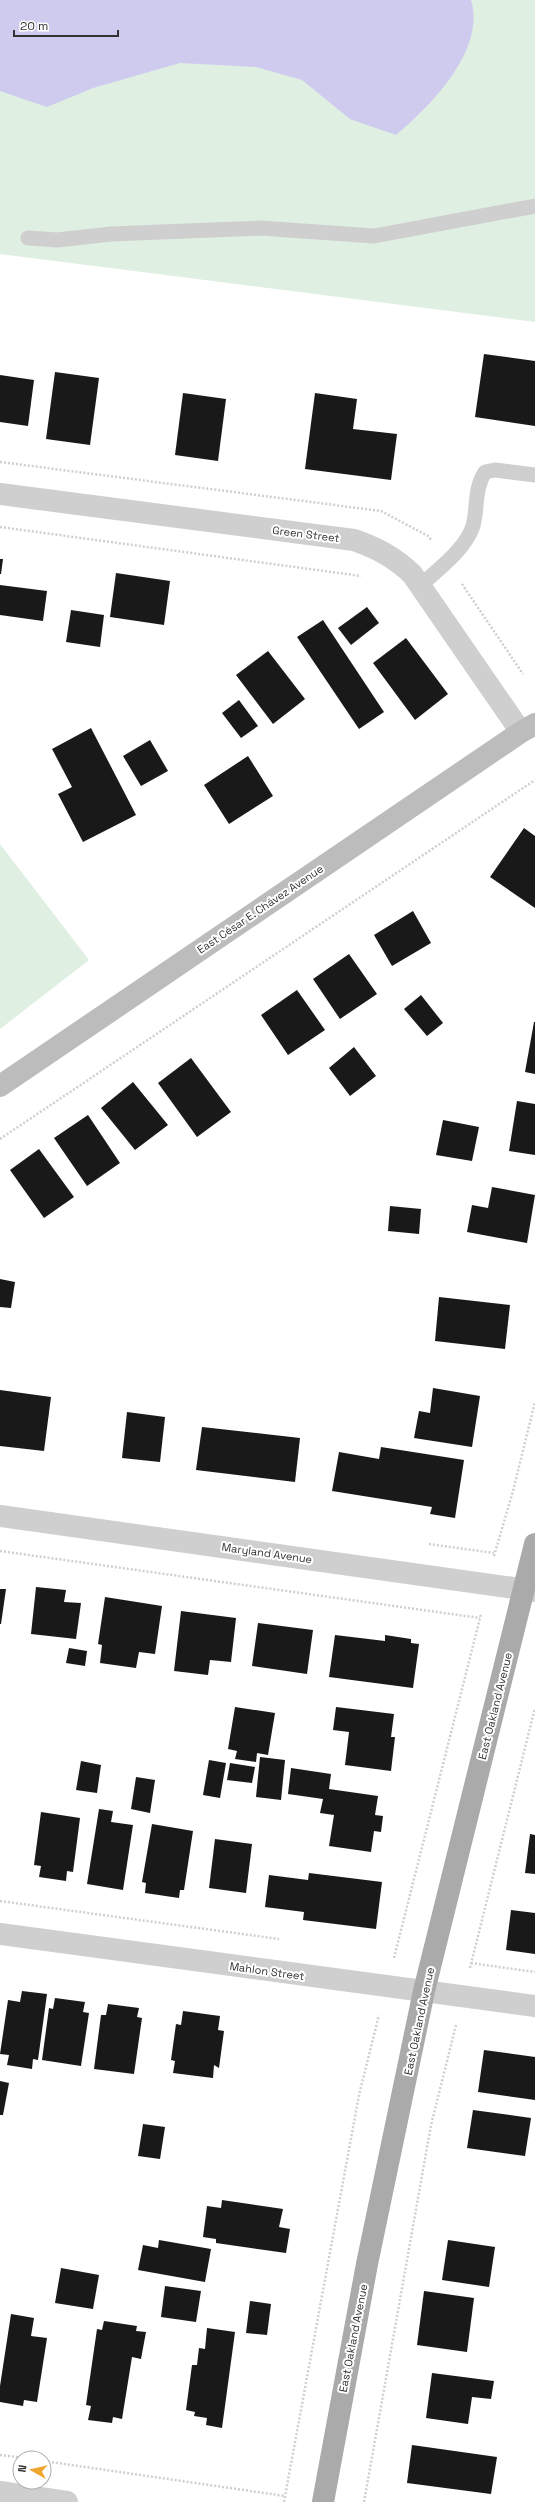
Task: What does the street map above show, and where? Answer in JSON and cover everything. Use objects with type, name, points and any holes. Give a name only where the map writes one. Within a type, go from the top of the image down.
[{"type":"main road","name":"East Oakland Avenue","points":[[323,2502],[367,2264],[424,1991],[529,1590],[535,1544]]},
{"type":"street","name":"Green Street","points":[[0,494],[354,540],[373,546],[393,557],[412,574],[528,728]]},
{"type":"street","name":"East César E. Chávez Avenue","points":[[0,1086],[528,728],[535,715]]},
{"type":"street","name":"Maryland Avenue","points":[[0,1516],[529,1590]]},
{"type":"street","name":"Mahlon Street","points":[[0,1934],[535,2006]]},
{"type":"street","points":[[0,2492],[67,2502]]},
{"type":"lane","points":[[28,238],[57,240],[111,234],[260,228],[374,236],[535,206]]},
{"type":"lane","points":[[420,586],[467,541],[473,525],[478,483],[485,472],[495,470],[535,475]]},
{"type":"path","points":[[0,527],[365,577]]},
{"type":"path","points":[[0,1139],[535,780]]},
{"type":"path","points":[[284,2502],[359,2095],[535,1402]]},
{"type":"path","points":[[0,1551],[480,1618]]},
{"type":"path","points":[[364,2502],[431,2125],[535,1708]]},
{"type":"path","points":[[0,1901],[284,1940]]},
{"type":"path","points":[[386,1954],[394,1955]]},
{"type":"path","points":[[471,1963],[535,1972]]},
{"type":"path","points":[[0,2454],[12,2456]]},
{"type":"path","points":[[52,2462],[285,2496]]},
{"type":"green space","points":[[0,0],[535,0],[535,322],[0,254]]},
{"type":"green space","points":[[0,844],[89,960],[0,1029]]},
{"type":"water","points":[[0,0],[471,0],[474,19],[471,38],[463,57],[452,75],[425,109],[396,135],[350,119],[302,80],[256,67],[180,63],[93,88],[47,107],[0,91]]},
{"type":"building","points":[[484,354],[535,361],[535,426],[475,417]]},
{"type":"building","points":[[55,372],[99,378],[90,445],[46,439]]},
{"type":"building","points":[[0,375],[34,380],[28,426],[0,422]]},
{"type":"building","points":[[183,393],[226,399],[218,461],[175,455]]},
{"type":"building","points":[[315,393],[357,399],[353,429],[397,434],[391,480],[305,469]]},
{"type":"building","points":[[0,559],[3,559],[1,574],[0,574]]},
{"type":"building","points":[[116,573],[170,581],[164,625],[110,617]]},
{"type":"building","points":[[0,585],[47,591],[43,621],[0,615]]},
{"type":"building","points":[[367,607],[379,623],[351,645],[338,628]]},
{"type":"building","points":[[71,610],[104,615],[100,647],[66,642]]},
{"type":"building","points":[[323,620],[384,712],[359,729],[297,637]]},
{"type":"building","points":[[406,638],[448,694],[415,720],[373,663]]},
{"type":"building","points":[[268,651],[305,699],[273,724],[236,675]]},
{"type":"building","points":[[239,700],[258,726],[241,738],[222,713]]},
{"type":"building","points":[[91,728],[136,815],[83,842],[58,794],[72,787],[52,749]]},
{"type":"building","points":[[150,740],[168,771],[141,786],[123,756]]},
{"type":"building","points":[[248,756],[273,796],[229,824],[204,785]]},
{"type":"building","points":[[524,828],[535,836],[535,908],[490,877]]},
{"type":"building","points":[[413,911],[431,943],[392,966],[374,935]]},
{"type":"building","points":[[349,954],[377,994],[340,1019],[313,979]]},
{"type":"building","points":[[297,990],[325,1030],[288,1055],[261,1015]]},
{"type":"building","points":[[421,995],[443,1023],[427,1036],[404,1009]]},
{"type":"building","points":[[535,1022],[535,1074],[525,1072]]},
{"type":"building","points":[[354,1047],[376,1076],[350,1096],[329,1068]]},
{"type":"building","points":[[191,1058],[231,1112],[197,1137],[158,1083]]},
{"type":"building","points":[[133,1082],[168,1125],[135,1150],[101,1108]]},
{"type":"building","points":[[517,1101],[535,1104],[535,1155],[509,1151]]},
{"type":"building","points":[[88,1115],[120,1163],[87,1186],[54,1138]]},
{"type":"building","points":[[443,1120],[479,1127],[472,1161],[436,1155]]},
{"type":"building","points":[[39,1149],[74,1197],[44,1218],[10,1170]]},
{"type":"building","points":[[492,1187],[535,1195],[527,1243],[467,1232],[472,1205],[488,1208]]},
{"type":"building","points":[[390,1206],[421,1209],[419,1234],[388,1231]]},
{"type":"building","points":[[0,1279],[15,1282],[11,1308],[0,1307]]},
{"type":"building","points":[[439,1297],[510,1305],[505,1349],[435,1341]]},
{"type":"building","points":[[433,1388],[480,1396],[472,1447],[414,1438],[419,1411],[430,1413]]},
{"type":"building","points":[[0,1390],[51,1397],[44,1451],[0,1446]]},
{"type":"building","points":[[127,1412],[165,1417],[160,1462],[122,1458]]},
{"type":"building","points":[[202,1427],[300,1438],[295,1482],[196,1470]]},
{"type":"building","points":[[381,1447],[464,1460],[455,1518],[430,1514],[432,1507],[332,1491],[339,1452],[379,1459]]},
{"type":"building","points":[[36,1587],[66,1590],[64,1602],[81,1603],[76,1639],[31,1634]]},
{"type":"building","points":[[0,1589],[6,1589],[1,1624],[0,1624]]},
{"type":"building","points":[[105,1597],[162,1606],[155,1654],[139,1652],[136,1668],[100,1663],[102,1645],[98,1644]]},
{"type":"building","points":[[181,1611],[236,1618],[231,1662],[210,1660],[208,1675],[174,1671]]},
{"type":"building","points":[[258,1623],[313,1630],[307,1674],[252,1666]]},
{"type":"building","points":[[335,1635],[385,1641],[385,1635],[411,1639],[411,1643],[419,1644],[413,1688],[329,1677]]},
{"type":"building","points":[[69,1648],[87,1651],[85,1666],[66,1663]]},
{"type":"building","points":[[235,1707],[275,1713],[268,1755],[257,1753],[256,1762],[235,1759],[237,1751],[228,1749]]},
{"type":"building","points":[[336,1707],[394,1714],[391,1737],[395,1737],[391,1771],[345,1765],[349,1732],[333,1730]]},
{"type":"building","points":[[260,1757],[285,1760],[281,1800],[256,1797]]},
{"type":"building","points":[[209,1760],[226,1763],[220,1798],[203,1795]]},
{"type":"building","points":[[81,1761],[101,1765],[97,1793],[76,1790]]},
{"type":"building","points":[[230,1763],[255,1767],[252,1783],[227,1780]]},
{"type":"building","points":[[291,1768],[331,1774],[329,1789],[378,1796],[375,1815],[383,1816],[381,1832],[374,1831],[371,1852],[329,1846],[334,1815],[320,1813],[323,1799],[288,1794]]},
{"type":"building","points":[[136,1777],[155,1780],[150,1813],[131,1809]]},
{"type":"building","points":[[99,1809],[113,1811],[111,1822],[133,1825],[123,1890],[87,1884]]},
{"type":"building","points":[[41,1812],[80,1818],[73,1872],[67,1871],[66,1881],[39,1877],[41,1866],[34,1865]]},
{"type":"building","points":[[152,1824],[193,1831],[184,1890],[180,1890],[179,1898],[145,1893],[146,1883],[142,1882]]},
{"type":"building","points":[[530,1834],[535,1835],[535,1874],[525,1873]]},
{"type":"building","points":[[215,1839],[252,1844],[246,1893],[209,1888]]},
{"type":"building","points":[[309,1873],[382,1882],[376,1929],[303,1920],[304,1912],[265,1907],[269,1875],[308,1880]]},
{"type":"building","points":[[511,1910],[535,1913],[535,1954],[506,1950]]},
{"type":"building","points":[[22,1991],[47,1994],[38,2060],[33,2059],[32,2069],[7,2065],[9,2055],[0,2054],[8,2000],[20,2002]]},
{"type":"building","points":[[55,1998],[85,2002],[83,2012],[89,2013],[81,2066],[42,2060],[49,2008],[53,2009]]},
{"type":"building","points":[[108,2004],[139,2008],[137,2017],[142,2018],[134,2074],[94,2069],[101,2015],[106,2015]]},
{"type":"building","points":[[183,2011],[220,2016],[218,2030],[224,2031],[219,2068],[214,2065],[213,2078],[173,2073],[175,2061],[171,2060],[176,2024],[181,2025]]},
{"type":"building","points":[[484,2050],[535,2057],[535,2100],[478,2092]]},
{"type":"building","points":[[0,2081],[9,2083],[3,2115],[0,2115]]},
{"type":"building","points":[[473,2110],[531,2118],[525,2156],[467,2148]]},
{"type":"building","points":[[143,2124],[165,2127],[160,2159],[138,2156]]},
{"type":"building","points":[[222,2200],[283,2209],[279,2227],[290,2229],[286,2253],[216,2243],[216,2239],[203,2237],[207,2206],[221,2208]]},
{"type":"building","points":[[159,2240],[211,2249],[205,2282],[138,2270],[143,2245],[158,2248]]},
{"type":"building","points":[[448,2240],[495,2247],[489,2287],[442,2280]]},
{"type":"building","points":[[61,2268],[99,2275],[93,2309],[55,2303]]},
{"type":"building","points":[[165,2286],[201,2291],[196,2322],[161,2317]]},
{"type":"building","points":[[424,2291],[474,2298],[467,2352],[417,2345]]},
{"type":"building","points":[[250,2301],[271,2304],[267,2335],[246,2333]]},
{"type":"building","points":[[11,2314],[34,2318],[31,2336],[47,2338],[37,2402],[24,2400],[23,2406],[0,2402],[0,2386]]},
{"type":"building","points":[[104,2321],[137,2326],[136,2331],[146,2332],[141,2359],[132,2357],[122,2419],[113,2417],[112,2423],[88,2420],[91,2406],[86,2405],[97,2329],[102,2330]]},
{"type":"building","points":[[207,2328],[235,2332],[222,2428],[206,2425],[207,2418],[194,2416],[195,2412],[186,2410],[192,2365],[197,2365],[199,2348],[205,2349]]},
{"type":"building","points":[[432,2373],[494,2381],[491,2399],[472,2397],[468,2424],[426,2418]]},
{"type":"building","points":[[412,2445],[497,2457],[491,2494],[407,2483]]}]
